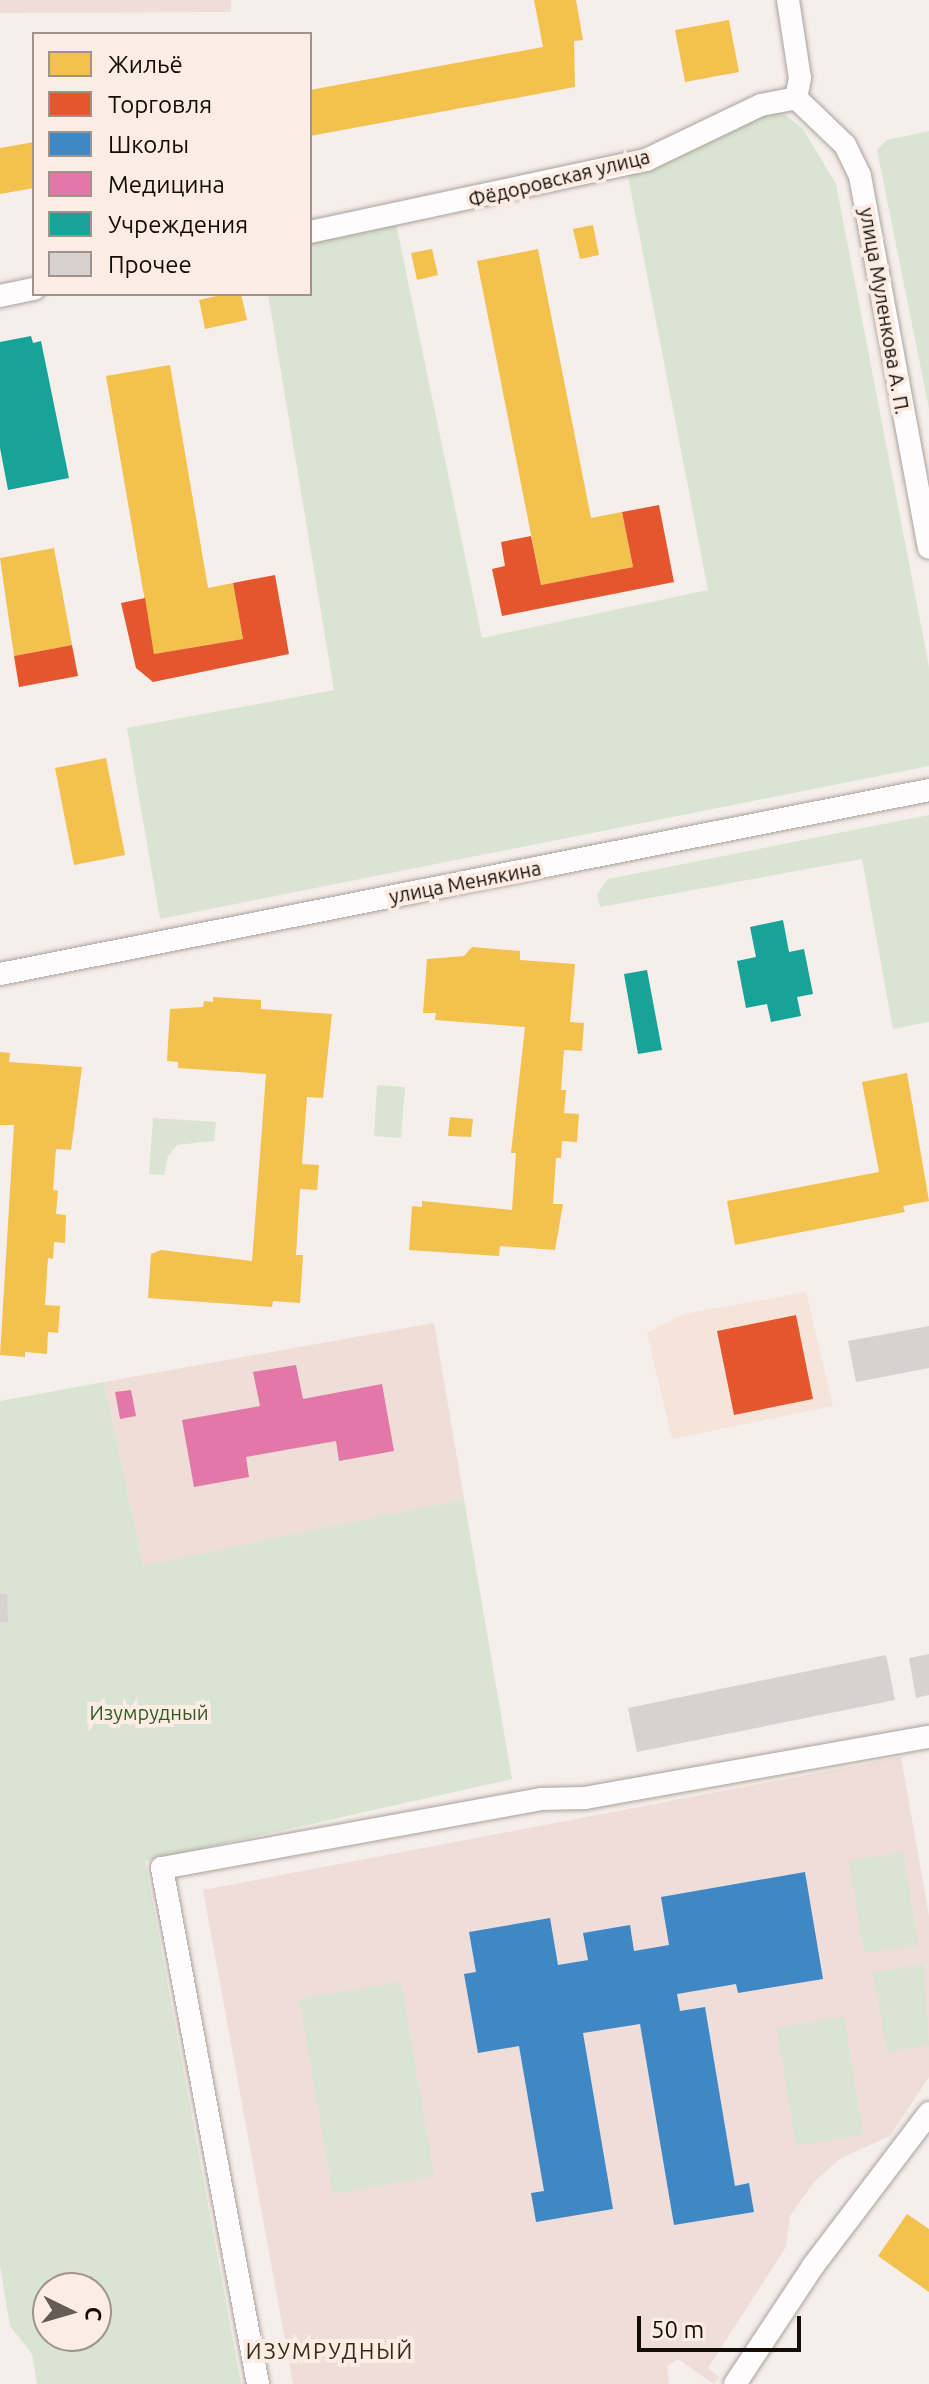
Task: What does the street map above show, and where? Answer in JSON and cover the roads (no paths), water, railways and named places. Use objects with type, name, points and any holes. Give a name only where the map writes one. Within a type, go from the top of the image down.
[{"type":"street","points":[[788,0],[800,78],[796,98]]},
{"type":"street","name":"Фёдоровская улица","points":[[312,232],[646,160],[761,105],[796,98]]},
{"type":"street","name":"улица Муленкова А. П.","points":[[796,98],[845,145],[860,176],[929,548]]},
{"type":"street","points":[[0,296],[32,289]]},
{"type":"street","name":"улица Менякина","points":[[0,974],[929,790]]},
{"type":"street","points":[[258,2384],[162,1868],[541,1799],[585,1798],[929,1737]]},
{"type":"street","points":[[735,2384],[813,2266],[929,2113]]},
{"type":"district","name":"ИЗУМРУДНЫЙ","points":[[330,2351]]},
{"type":"park label","name":"Изумрудный","points":[[149,1712]]}]
